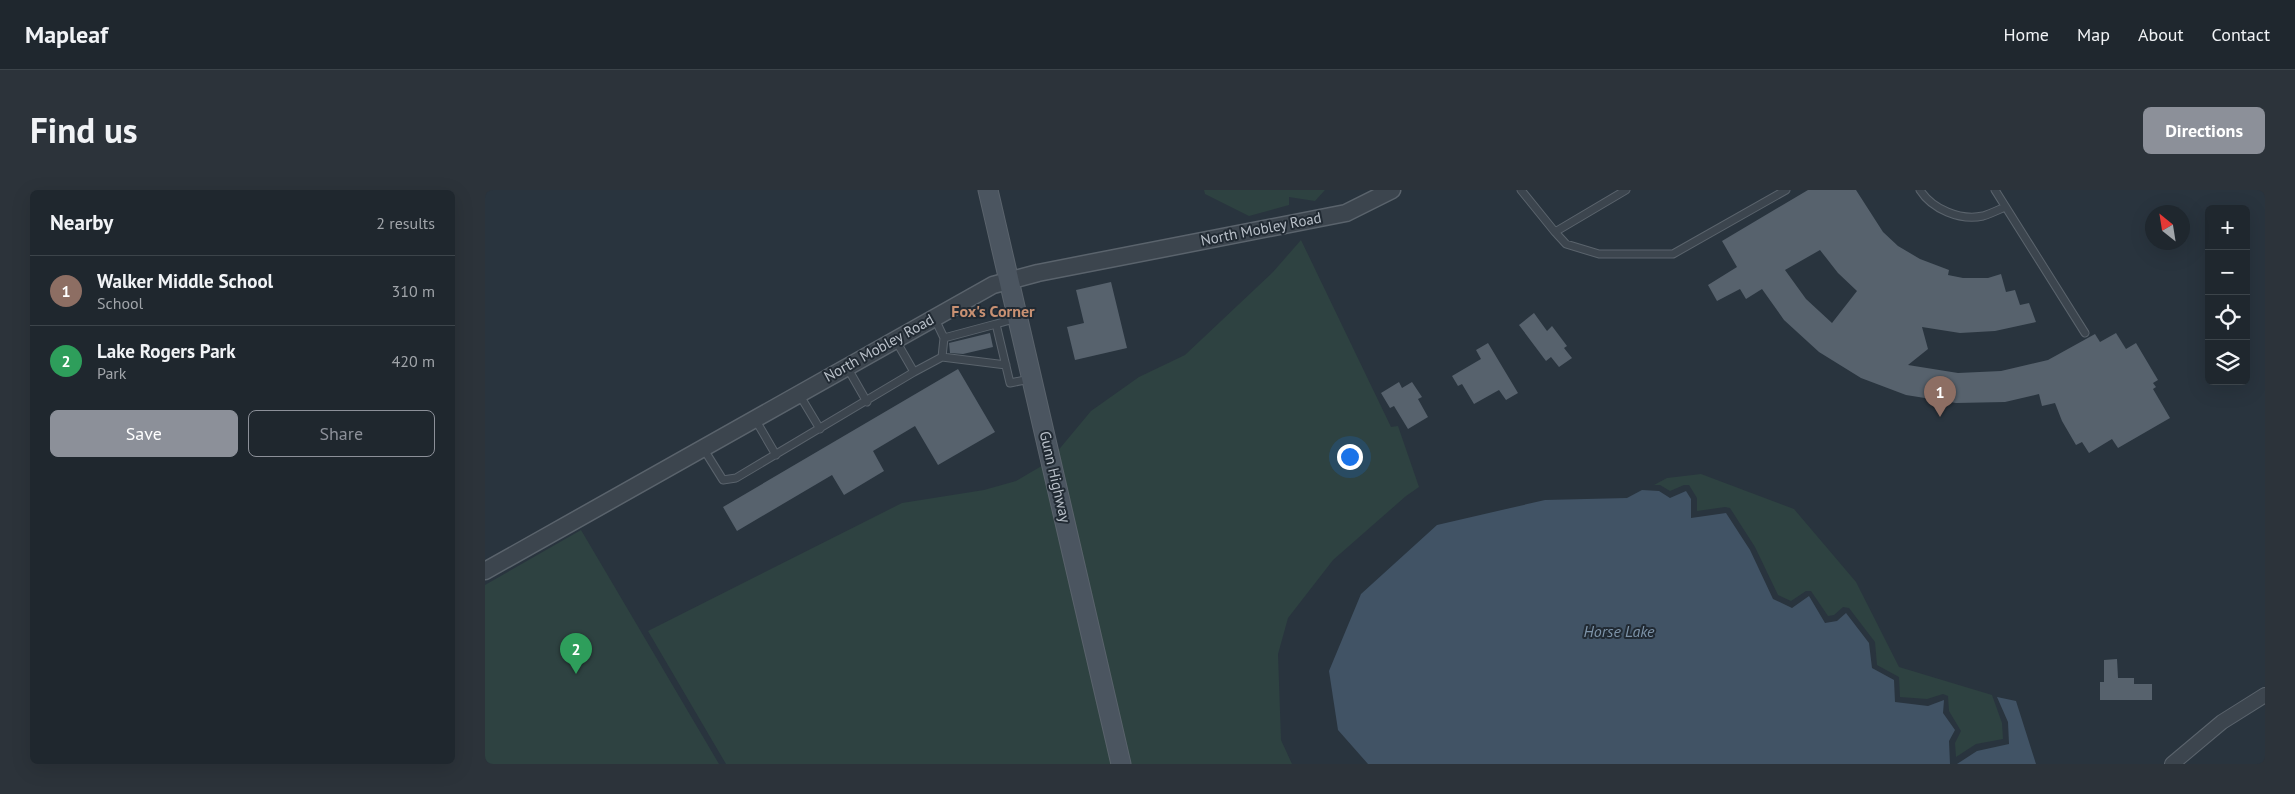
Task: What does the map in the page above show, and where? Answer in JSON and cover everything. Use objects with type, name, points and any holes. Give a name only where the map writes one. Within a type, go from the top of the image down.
[{"type":"main road","name":"Gunn Highway","points":[[988,190],[1121,764]]},
{"type":"street","name":"North Mobley Road","points":[[485,571],[978,292],[1009,280],[1346,213],[1392,190]]},
{"type":"street","points":[[2172,764],[2222,722],[2265,695]]},
{"type":"lane","points":[[1521,190],[1566,244],[1599,254],[1673,254],[1787,190]]},
{"type":"lane","points":[[1555,232],[1626,190]]},
{"type":"lane","points":[[1920,190],[1927,201],[1952,214],[1982,216],[2005,208]]},
{"type":"lane","points":[[1995,190],[2085,333]]},
{"type":"lane","points":[[933,317],[944,338],[942,357]]},
{"type":"lane","points":[[944,338],[1018,318]]},
{"type":"lane","points":[[996,324],[1010,383],[1032,378]]},
{"type":"lane","points":[[895,339],[914,372]]},
{"type":"lane","points":[[703,448],[723,480],[736,478],[942,357],[1006,365]]},
{"type":"lane","points":[[846,367],[867,402]]},
{"type":"lane","points":[[799,393],[821,429]]},
{"type":"lane","points":[[755,418],[775,455]]},
{"type":"green space","points":[[1204,190],[1325,190],[1315,201],[1289,197],[1289,205],[1249,216],[1205,194]]},
{"type":"green space","points":[[1301,240],[1391,427],[1398,426],[1419,487],[1406,496],[1333,560],[1288,618],[1278,654],[1281,740],[1292,764],[1128,764],[1056,453],[1091,411],[1139,377],[1185,355],[1273,272]]},
{"type":"green space","points":[[1045,464],[1114,764],[726,764],[648,631],[902,503],[984,490],[1016,481]]},
{"type":"green space","points":[[1701,474],[1794,509],[1856,582],[1899,667],[1992,695],[2002,723],[2003,739],[1976,744],[1956,757],[1955,743],[1961,731],[1949,711],[1948,696],[1943,694],[1927,699],[1900,697],[1899,677],[1877,665],[1875,642],[1849,608],[1843,607],[1834,615],[1828,616],[1811,591],[1806,591],[1791,601],[1778,595],[1755,547],[1730,508],[1697,511],[1697,498],[1689,485],[1684,485],[1670,491],[1660,485],[1654,485],[1667,478]]},
{"type":"green space","points":[[581,530],[719,764],[485,764],[485,585]]},
{"type":"water","name":"Horse Lake","points":[[1642,490],[1659,491],[1670,498],[1686,491],[1691,499],[1691,518],[1726,513],[1750,550],[1773,599],[1792,608],[1809,596],[1825,623],[1837,621],[1846,613],[1869,643],[1872,668],[1894,680],[1895,702],[1928,706],[1944,700],[1943,713],[1955,730],[1949,741],[1950,764],[1368,764],[1338,730],[1329,671],[1361,594],[1437,525],[1545,500],[1627,498]]},
{"type":"water","points":[[1997,697],[2016,701],[2036,764],[1957,764],[1977,751],[2009,744],[2008,722]]},
{"type":"building","points":[[1808,190],[1856,190],[1883,232],[1898,246],[1920,259],[1949,270],[1948,275],[1963,278],[1988,278],[2001,274],[2006,292],[2015,290],[2020,305],[2029,303],[2036,322],[1995,331],[1960,333],[1922,327],[1928,349],[1908,365],[1958,373],[2001,371],[2048,360],[2095,334],[2100,342],[2116,333],[2126,349],[2136,343],[2158,380],[2153,383],[2156,387],[2153,389],[2170,418],[2118,448],[2112,439],[2089,453],[2082,442],[2076,445],[2062,421],[2055,403],[2042,406],[2039,394],[2005,402],[1956,403],[1906,395],[1861,378],[1819,352],[1784,320],[1762,289],[1746,299],[1740,289],[1717,301],[1708,285],[1737,267],[1722,241]],"holes":[[[1820,250],[1838,273],[1857,291],[1832,323],[1806,299],[1785,270]]]},
{"type":"building","points":[[1111,282],[1127,348],[1075,360],[1067,327],[1084,323],[1076,290]]},
{"type":"building","points":[[1534,313],[1547,331],[1552,326],[1567,346],[1564,348],[1572,358],[1559,367],[1551,357],[1546,361],[1519,325]]},
{"type":"building","points":[[990,333],[993,347],[963,354],[950,353],[949,343]]},
{"type":"building","points":[[1488,343],[1518,393],[1506,400],[1499,390],[1474,404],[1462,384],[1458,386],[1452,376],[1481,359],[1476,350]]},
{"type":"building","points":[[958,369],[995,432],[938,465],[915,426],[873,451],[884,471],[844,495],[832,475],[737,531],[723,507]]},
{"type":"building","points":[[1399,382],[1402,388],[1412,382],[1422,397],[1418,399],[1428,417],[1408,429],[1394,406],[1390,408],[1381,393]]},
{"type":"building","points":[[2117,659],[2118,678],[2134,678],[2134,684],[2152,684],[2152,700],[2100,700],[2100,682],[2104,682],[2104,660]]},
{"type":"place","name":"Walker Middle School","points":[[1940,417]]},
{"type":"place","name":"Lake Rogers Park","points":[[576,674]]},
{"type":"district","name":"Fox's Corner","points":[[993,311]]}]
